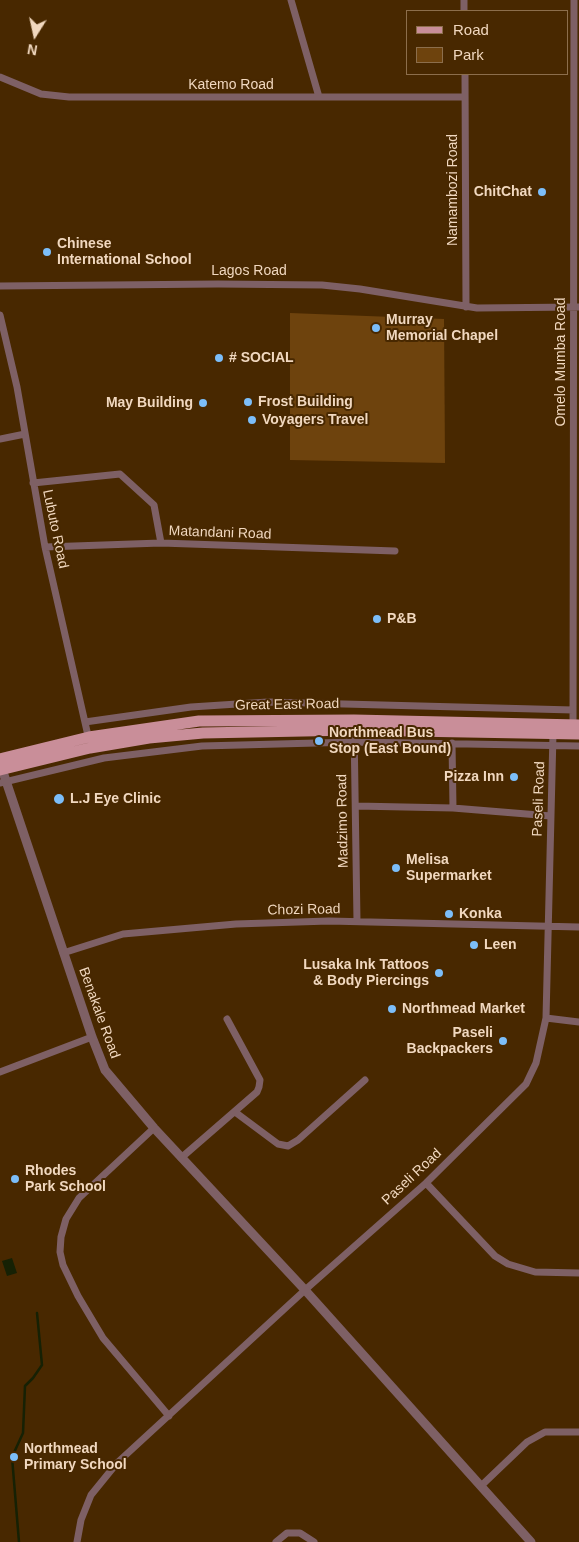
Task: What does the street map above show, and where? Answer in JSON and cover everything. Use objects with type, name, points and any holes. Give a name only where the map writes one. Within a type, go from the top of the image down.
[{"type":"main road","name":"Great East Road","points":[[1,766],[89,743],[199,721],[577,728]]},
{"type":"main road","name":"Great East Road","points":[[354,725],[553,739],[577,728]]},
{"type":"street","points":[[291,0],[319,98]]},
{"type":"street","name":"Omelo Mumba Road","points":[[574,0],[576,307],[573,710],[577,728]]},
{"type":"street","name":"Namambozi Road","points":[[464,75],[466,307]]},
{"type":"street","name":"Katemo Road","points":[[0,77],[25,88],[56,96],[465,97]]},
{"type":"street","name":"Lagos Road","points":[[0,286],[322,285],[360,289],[466,307],[576,307]]},
{"type":"street","name":"Lubuto Road","points":[[0,315],[17,386],[45,547],[89,743]]},
{"type":"street","points":[[0,439],[25,434]]},
{"type":"street","points":[[33,482],[120,474],[154,505],[161,543]]},
{"type":"street","name":"Matandani Road","points":[[45,547],[161,543],[394,550]]},
{"type":"street","points":[[85,722],[191,707],[268,702],[573,710]]},
{"type":"street","name":"Madzimo Road","points":[[354,725],[357,921]]},
{"type":"street","points":[[473,732],[473,744]]},
{"type":"street","points":[[3,782],[95,760],[142,752],[263,743],[473,744],[553,739],[579,746]]},
{"type":"street","name":"Paseli Road","points":[[77,1542],[82,1520],[98,1484],[117,1463],[305,1290],[426,1183],[526,1084],[536,1063],[546,1018],[553,739]]},
{"type":"street","points":[[452,743],[453,808]]},
{"type":"street","name":"Benakale Road","points":[[1,766],[3,782],[92,1038],[105,1070],[181,1158],[305,1290],[482,1485],[531,1542]]},
{"type":"street","points":[[356,806],[453,808],[551,816]]},
{"type":"street","name":"Chozi Road","points":[[63,953],[123,934],[236,924],[357,921],[579,927]]},
{"type":"street","points":[[546,1018],[579,1022]]},
{"type":"street","points":[[181,1158],[257,1092],[260,1080],[227,1019]]},
{"type":"street","points":[[0,1072],[92,1038]]},
{"type":"street","points":[[235,1112],[278,1144],[288,1146],[298,1140],[365,1080]]},
{"type":"street","points":[[154,1128],[79,1198],[66,1219],[60,1252],[63,1265],[78,1296],[103,1338],[168,1416]]},
{"type":"street","points":[[426,1183],[495,1256],[508,1264],[528,1272],[579,1272]]},
{"type":"street","points":[[482,1485],[527,1442],[545,1432],[579,1432]]},
{"type":"street","points":[[276,1542],[287,1533],[300,1532],[314,1542]]},
{"type":"green space","points":[[290,313],[444,319],[445,463],[290,460]]},
{"type":"shaded area","points":[[12,1258],[17,1273],[7,1276],[2,1261]]},
{"type":"waterway","points":[[19,1542],[12,1457],[23,1433],[25,1386],[42,1365],[37,1313]]},
{"type":"place","name":"ChitChat","points":[[542,192]]},
{"type":"place","name":"Chinese International School","points":[[47,252]]},
{"type":"place","name":"Murray Memorial Chapel","points":[[376,328]]},
{"type":"place","name":"# SOCIAL","points":[[219,358]]},
{"type":"place","name":"Frost Building","points":[[248,402]]},
{"type":"place","name":"May Building","points":[[203,403]]},
{"type":"place","name":"Voyagers Travel","points":[[252,420]]},
{"type":"place","name":"P&B","points":[[377,619]]},
{"type":"place","name":"Northmead Bus Stop (East Bound)","points":[[319,741]]},
{"type":"place","name":"Pizza Inn","points":[[514,777]]},
{"type":"place","name":"L.J Eye Clinic","points":[[59,799]]},
{"type":"place","name":"Melisa Supermarket","points":[[396,868]]},
{"type":"place","name":"Konka","points":[[449,914]]},
{"type":"place","name":"Leen","points":[[474,945]]},
{"type":"place","name":"Lusaka Ink Tattoos & Body Piercings","points":[[439,973]]},
{"type":"place","name":"Northmead Market","points":[[392,1009]]},
{"type":"place","name":"Paseli Backpackers","points":[[503,1041]]},
{"type":"place","name":"Rhodes Park School","points":[[15,1179]]},
{"type":"place","name":"Northmead Primary School","points":[[14,1457]]}]
